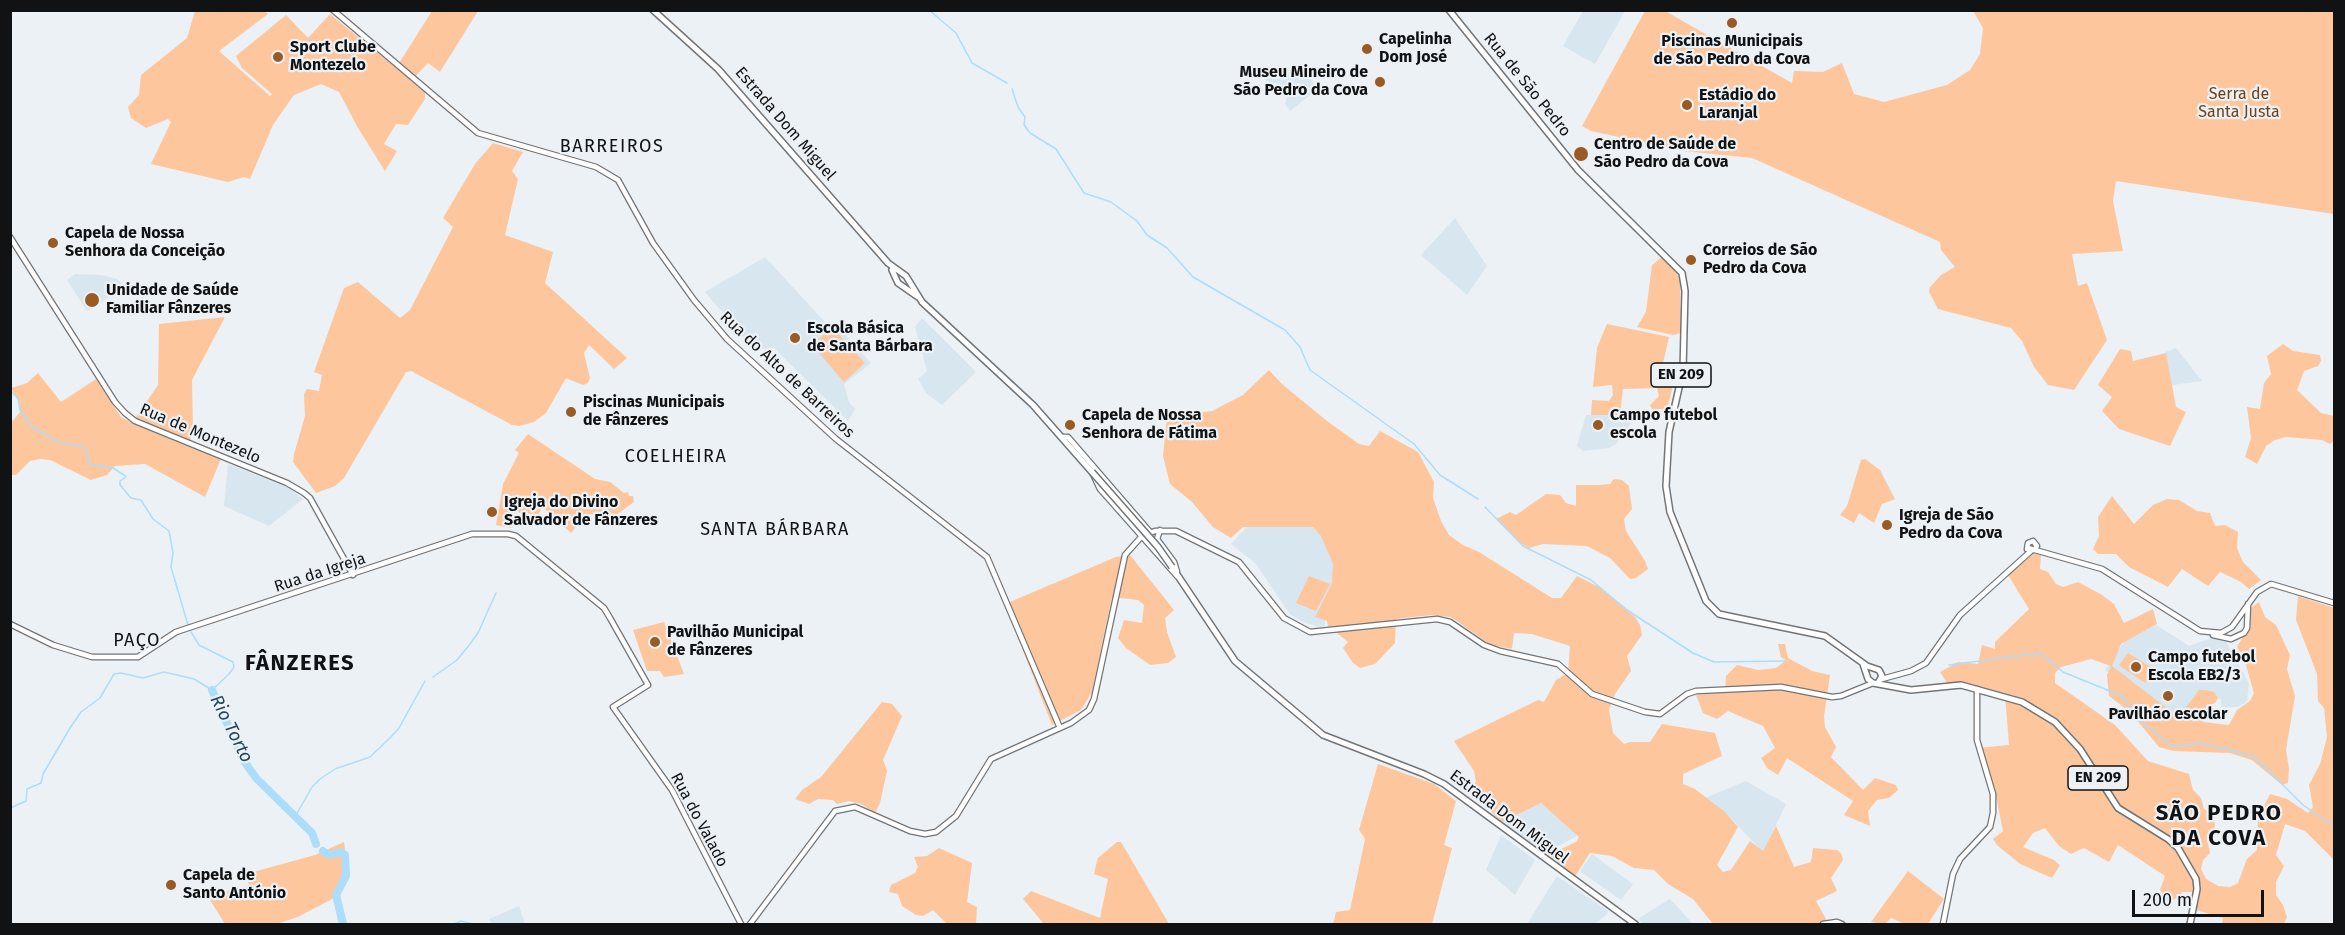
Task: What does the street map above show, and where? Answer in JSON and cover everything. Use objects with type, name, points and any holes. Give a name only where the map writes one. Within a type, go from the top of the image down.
[{"type":"main road","name":"Estrada Dom Miguel","points":[[653,10],[718,69],[888,263],[899,276],[901,285],[918,297],[1033,405],[1062,437],[1158,547],[1234,661],[1323,735],[1425,774],[1444,784],[1635,924]]},
{"type":"main road","name":"Rua de São Pedro","points":[[1449,10],[1578,170],[1682,273],[1684,291],[1683,370],[1669,432],[1666,486],[1670,512],[1706,601],[1719,614],[1818,633],[1862,662],[1881,671]]},
{"type":"main road","name":"Estrada Dom Miguel","points":[[899,276],[908,279],[918,297]]},
{"type":"main road","points":[[901,285],[908,279]]},
{"type":"main road","name":"Rua de São Pedro","points":[[1862,662],[1867,675]]},
{"type":"main road","points":[[1867,675],[1874,668]]},
{"type":"main road","points":[[1878,682],[1881,671]]},
{"type":"main road","name":"EN 209","points":[[1867,675],[1878,682],[1911,690],[1953,685],[1977,689],[2022,702],[2055,722],[2080,749],[2118,808],[2168,839],[2178,848],[2196,879],[2197,889],[2190,924]]},
{"type":"street","name":"Rua do Alto de Barreiros","points":[[333,10],[478,133],[597,167],[618,180],[653,243],[694,300],[727,339],[836,439],[987,556],[1060,728]]},
{"type":"street","name":"Rua de Montezelo","points":[[10,237],[115,402],[125,413],[135,421],[169,436],[287,483],[310,498],[353,575]]},
{"type":"street","name":"Estrada Dom Miguel","points":[[1062,437],[1068,437],[1157,539],[1175,565],[1179,578]]},
{"type":"street","name":"Estrada Dom Miguel","points":[[1092,472],[1100,489],[1169,570],[1179,578]]},
{"type":"street","points":[[1157,539],[1161,530]]},
{"type":"street","points":[[751,924],[835,812],[855,807],[910,831],[925,834],[936,832],[956,816],[990,759],[1081,717],[1094,699],[1125,555],[1142,536],[1150,532],[1176,531],[1239,562],[1284,618],[1310,632],[1437,619],[1450,622],[1484,645],[1500,651],[1558,664],[1592,694],[1646,712],[1660,714],[1687,694],[1696,691],[1781,687],[1832,697],[1841,696],[1878,682],[1890,675],[1911,671],[1926,663],[1960,615],[2032,549],[2102,569],[2208,634],[2231,639],[2237,637],[2247,628],[2248,604]]},
{"type":"street","name":"Rua da Igreja","points":[[10,624],[53,645],[106,659],[138,657],[176,632],[472,534],[508,534],[516,536],[604,608],[648,684],[613,707]]},
{"type":"street","points":[[2200,631],[2221,633],[2239,619],[2257,592],[2271,584],[2334,603]]},
{"type":"street","points":[[2239,619],[2246,621],[2247,628]]},
{"type":"street","points":[[1881,671],[1890,675]]},
{"type":"street","points":[[1857,689],[1867,675]]},
{"type":"street","points":[[1942,924],[1953,874],[1960,859],[1990,827],[1993,813],[1993,794],[1977,740],[1977,689]]},
{"type":"street","name":"Rua do Valado","points":[[613,707],[672,790],[741,924]]},
{"type":"street","points":[[1823,924],[1830,922],[1842,924]]},
{"type":"shaded area","points":[[1583,11],[1625,11],[1595,64],[1563,46]]},
{"type":"shaded area","points":[[1302,68],[1318,89],[1290,111],[1285,104],[1287,98],[1276,83],[1268,83],[1264,77],[1282,69]]},
{"type":"shaded area","points":[[1455,218],[1487,266],[1467,295],[1421,255]]},
{"type":"shaded area","name":"Escola Básica de Santa Bárbara","points":[[765,257],[830,327],[835,323],[871,363],[844,384],[849,402],[855,409],[848,421],[774,348],[754,350],[705,292]]},
{"type":"shaded area","name":"Unidade de Saúde Familiar Fânzeres","points":[[75,274],[102,275],[117,279],[126,287],[87,311],[67,280]]},
{"type":"shaded area","points":[[922,318],[976,372],[942,405],[927,394],[918,379],[927,371],[915,327]]},
{"type":"shaded area","points":[[2176,348],[2202,381],[2172,385],[2165,352]]},
{"type":"shaded area","points":[[1586,415],[1637,415],[1616,444],[1609,448],[1583,451],[1577,446]]},
{"type":"shaded area","points":[[228,464],[287,487],[303,499],[269,526],[224,506]]},
{"type":"shaded area","points":[[1315,524],[1328,537],[1337,575],[1318,616],[1325,621],[1325,626],[1318,627],[1290,614],[1256,564],[1231,544],[1247,527]]},
{"type":"shaded area","points":[[2156,625],[2189,646],[2212,638],[2226,641],[2249,684],[2247,701],[2238,707],[2221,707],[2221,700],[2215,696],[2181,721],[2105,670],[2124,642]]},
{"type":"shaded area","points":[[1746,781],[1786,804],[1763,852],[1725,812],[1705,798]]},
{"type":"shaded area","points":[[1541,803],[1579,835],[1543,854],[1501,823]]},
{"type":"shaded area","points":[[1501,835],[1535,860],[1515,895],[1486,870]]},
{"type":"shaded area","points":[[1592,854],[1633,884],[1621,900],[1580,871]]},
{"type":"shaded area","points":[[1557,876],[1608,911],[1607,914],[1595,924],[1527,924]]},
{"type":"shaded area","points":[[1670,899],[1693,924],[1643,924],[1638,919]]},
{"type":"shaded area","points":[[519,906],[525,924],[492,924],[489,919]]},
{"type":"green space","points":[[263,10],[268,14],[219,51],[270,96],[272,94],[242,68],[236,56],[286,15],[308,38],[330,14],[396,68],[432,11],[478,11],[440,72],[428,63],[411,81],[425,92],[425,99],[408,125],[396,124],[384,144],[397,151],[385,171],[339,92],[321,84],[294,95],[273,125],[250,179],[244,177],[228,182],[151,164],[171,122],[168,119],[146,128],[131,118],[128,107],[139,95],[141,75],[187,38],[195,11]]},
{"type":"green space","name":"Serra de Santa Justa","points":[[1645,11],[1665,11],[1792,83],[1794,71],[1823,72],[1842,63],[1854,94],[1884,102],[1947,85],[1970,70],[1980,54],[1983,28],[1973,11],[2334,11],[2334,214],[2116,181],[2113,201],[2123,251],[2072,254],[2078,286],[2087,283],[2107,340],[2074,390],[2048,385],[2034,367],[2022,341],[2011,328],[1938,309],[1929,292],[1930,287],[1941,275],[1955,267],[1941,250],[1940,242],[1752,158],[1683,151],[1591,131],[1582,126]]},
{"type":"green space","points":[[493,143],[523,152],[512,171],[518,179],[505,235],[553,252],[545,283],[627,358],[614,369],[589,345],[584,353],[590,378],[588,383],[583,385],[566,378],[546,413],[534,422],[519,426],[512,425],[411,371],[406,372],[344,478],[335,486],[316,493],[293,462],[294,454],[305,416],[304,394],[307,389],[319,391],[322,375],[314,372],[344,288],[358,282],[400,318],[410,310],[453,227],[443,218],[475,164]]},
{"type":"green space","points":[[1663,256],[1674,267],[1680,280],[1681,333],[1673,335],[1637,327],[1646,312],[1652,265]]},
{"type":"green space","points":[[225,317],[192,380],[193,430],[190,442],[223,454],[205,497],[145,464],[115,466],[107,475],[91,480],[50,460],[40,459],[30,461],[16,475],[11,475],[11,423],[20,412],[19,402],[11,388],[27,383],[38,373],[61,402],[96,379],[121,417],[132,423],[158,385],[159,324]]},
{"type":"green space","points":[[1607,324],[1669,337],[1663,363],[1676,371],[1676,374],[1667,409],[1652,409],[1650,405],[1659,396],[1657,388],[1623,389],[1620,415],[1591,415],[1592,400],[1609,401],[1613,395],[1612,385],[1593,387],[1597,348]]},
{"type":"green space","points":[[832,327],[865,363],[844,382],[812,345]]},
{"type":"green space","points":[[2283,344],[2293,351],[2320,355],[2321,361],[2318,366],[2304,371],[2297,390],[2321,413],[2334,416],[2334,441],[2330,444],[2322,440],[2286,437],[2275,440],[2266,446],[2257,464],[2245,457],[2251,438],[2247,407],[2260,409],[2264,383],[2271,374],[2267,356]]},
{"type":"green space","points":[[2120,349],[2131,351],[2133,361],[2166,353],[2176,407],[2186,412],[2170,446],[2119,429],[2102,411],[2112,397],[2098,385]]},
{"type":"green space","points":[[1269,370],[1282,384],[1327,421],[1359,444],[1369,446],[1380,431],[1418,452],[1434,482],[1433,498],[1441,521],[1449,535],[1463,545],[1479,552],[1552,598],[1561,598],[1577,576],[1599,587],[1635,617],[1642,635],[1627,656],[1631,671],[1615,694],[1609,710],[1613,733],[1624,744],[1650,742],[1662,724],[1715,733],[1722,756],[1683,774],[1683,784],[1695,789],[1725,812],[1738,827],[1717,865],[1723,872],[1731,870],[1750,841],[1763,851],[1776,826],[1794,867],[1811,862],[1813,848],[1837,850],[1841,853],[1843,860],[1831,878],[1837,891],[1816,901],[1827,921],[1814,924],[1713,924],[1693,899],[1668,884],[1654,870],[1634,868],[1612,856],[1590,853],[1574,878],[1544,857],[1576,842],[1579,837],[1541,803],[1502,822],[1497,818],[1470,787],[1476,782],[1474,771],[1454,741],[1538,700],[1544,702],[1556,680],[1568,673],[1570,646],[1532,634],[1514,633],[1512,649],[1491,645],[1451,617],[1431,615],[1396,619],[1395,643],[1375,664],[1360,668],[1353,663],[1343,648],[1348,642],[1328,626],[1327,621],[1315,617],[1332,583],[1333,564],[1321,536],[1313,527],[1243,527],[1231,538],[1213,527],[1192,502],[1170,484],[1163,456],[1167,416],[1212,411],[1243,395]]},
{"type":"green space","points":[[528,434],[595,479],[610,482],[624,493],[628,492],[629,496],[633,496],[634,502],[616,515],[586,514],[571,533],[542,507],[536,521],[516,511],[511,528],[496,525],[503,484],[519,453],[515,450]]},
{"type":"green space","points":[[1865,459],[1880,470],[1895,499],[1882,504],[1874,523],[1859,513],[1854,523],[1840,515],[1847,506],[1861,460]]},
{"type":"green space","points":[[1614,479],[1622,480],[1629,486],[1632,509],[1624,519],[1626,531],[1648,569],[1636,578],[1630,579],[1610,558],[1587,546],[1543,544],[1529,548],[1519,542],[1496,519],[1510,512],[1516,515],[1546,494],[1560,495],[1566,503],[1576,506],[1576,485],[1610,484]]},
{"type":"green space","points":[[2112,496],[2134,524],[2153,505],[2167,499],[2179,500],[2197,511],[2210,513],[2215,526],[2225,525],[2238,532],[2237,548],[2243,562],[2261,580],[2249,589],[2241,582],[2220,572],[2208,586],[2182,569],[2168,587],[2129,567],[2116,554],[2098,554],[2093,549],[2099,536],[2098,517]]},
{"type":"green space","points":[[2034,553],[2041,555],[2040,569],[2048,572],[2056,584],[2063,587],[2078,582],[2102,595],[2114,604],[2124,623],[2153,609],[2157,624],[2121,644],[2112,666],[2173,713],[2185,709],[2199,690],[2214,692],[2218,698],[2215,703],[2206,706],[2203,722],[2229,725],[2237,710],[2250,701],[2254,693],[2246,665],[2237,647],[2248,628],[2248,610],[2259,602],[2265,617],[2276,625],[2290,655],[2287,669],[2295,696],[2286,750],[2289,769],[2288,783],[2282,785],[2252,760],[2230,753],[2174,751],[2159,747],[2131,713],[2109,696],[2107,675],[2111,666],[2091,659],[2061,667],[2055,673],[2055,683],[2115,725],[2148,761],[2189,774],[2193,790],[2201,798],[2204,809],[2214,815],[2215,827],[2207,838],[2210,853],[2203,860],[2201,869],[2206,879],[2218,886],[2230,887],[2238,883],[2247,859],[2257,850],[2258,818],[2270,794],[2287,799],[2308,813],[2313,807],[2309,785],[2320,764],[2327,737],[2324,708],[2318,701],[2317,674],[2296,620],[2298,596],[2334,608],[2334,860],[2305,831],[2285,824],[2276,855],[2284,866],[2276,882],[2276,895],[2287,917],[2284,924],[2222,924],[2223,918],[2196,910],[2197,892],[2182,892],[2179,898],[2167,901],[2160,890],[2165,876],[2118,845],[2109,862],[2084,848],[2071,854],[2059,846],[2045,828],[2033,833],[2023,847],[2054,860],[2060,865],[2052,878],[2020,864],[1997,845],[1993,839],[2003,831],[1997,801],[1977,748],[2009,745],[2005,694],[1964,683],[1947,683],[1940,672],[1958,662],[1978,664],[1982,645],[1995,649],[1995,642],[2029,609],[2008,575]]},
{"type":"green space","points":[[1130,555],[1174,610],[1165,618],[1167,632],[1176,657],[1168,663],[1150,665],[1126,648],[1118,638],[1124,620],[1142,623],[1144,605],[1138,600],[1112,597],[1092,692],[1081,710],[1052,725],[1005,604],[1116,557]]},
{"type":"green space","points":[[1309,576],[1330,584],[1316,611],[1296,603]]},
{"type":"green space","name":"Pavilhão Municipal de Fânzeres","points":[[664,622],[684,674],[664,677],[660,671],[647,671],[633,630]]},
{"type":"green space","points":[[1778,644],[1785,644],[1788,658],[1812,671],[1830,675],[1824,716],[1825,727],[1836,747],[1831,757],[1863,790],[1875,778],[1896,785],[1898,790],[1889,798],[1877,800],[1868,811],[1870,826],[1844,815],[1853,801],[1787,758],[1778,775],[1767,768],[1761,758],[1775,748],[1763,726],[1728,711],[1717,719],[1703,713],[1696,695],[1725,692],[1726,676],[1737,665],[1758,670],[1776,668],[1786,660],[1781,657]]},
{"type":"green space","name":"Campo futebol Escola EB2/3","points":[[2128,653],[2154,669],[2145,683],[2119,665]]},
{"type":"green space","points":[[882,702],[892,704],[902,716],[883,760],[887,771],[880,803],[875,813],[861,804],[849,801],[837,804],[833,800],[818,799],[809,804],[795,799],[802,790],[821,777]]},
{"type":"green space","points":[[1378,764],[1434,784],[1456,801],[1444,845],[1452,848],[1432,924],[1333,924],[1336,912],[1350,910],[1365,839],[1359,830]]},
{"type":"green space","points":[[344,842],[346,857],[340,887],[334,898],[298,917],[276,924],[225,924],[207,895],[249,886],[246,874],[315,855]]},
{"type":"green space","points":[[1117,842],[1121,842],[1169,924],[1044,924],[1023,899],[1031,891],[1100,918],[1108,879],[1094,874],[1096,865],[1098,858]]},
{"type":"green space","points":[[939,848],[972,863],[967,902],[977,907],[976,924],[947,924],[933,910],[923,916],[916,915],[902,906],[898,894],[889,892],[891,885],[915,873],[918,867],[914,857],[927,856]]},
{"type":"green space","points":[[1908,871],[1944,899],[1928,924],[1905,924],[1891,918],[1885,924],[1871,922]]},
{"type":"waterway","points":[[929,10],[956,33],[972,63],[1007,83]]},
{"type":"waterway","points":[[1012,89],[1018,107],[1025,117],[1024,125],[1030,133],[1056,149],[1084,193],[1111,202],[1137,221],[1147,235],[1167,248],[1193,277],[1285,330],[1300,347],[1310,370],[1414,444],[1440,475],[1478,499]]},
{"type":"waterway","points":[[12,392],[18,399],[20,410],[32,427],[58,442],[85,446],[89,464],[113,468],[124,475],[126,477],[120,481],[120,485],[131,498],[141,500],[153,519],[169,531],[173,553],[171,567],[188,625]]},
{"type":"waterway","points":[[1485,507],[1523,546],[1591,580],[1627,610],[1693,653],[1714,662],[1785,661]]},
{"type":"waterway","points":[[433,677],[457,660],[470,644],[478,633],[496,593]]},
{"type":"waterway","name":"Rio Torto","points":[[10,808],[26,801],[27,789],[41,783],[43,774],[70,728],[81,712],[100,698],[114,674],[121,673],[143,678],[164,672],[194,679],[212,690],[229,674],[234,667],[233,662],[199,645],[191,632]]},
{"type":"waterway","points":[[1949,665],[2040,653],[2063,672],[2122,696],[2139,720],[2172,746],[2200,743],[2254,756],[2303,805],[2334,826]]},
{"type":"waterway","points":[[295,817],[312,787],[320,779],[335,769],[370,757],[390,738],[399,728],[425,681]]},
{"type":"waterway","name":"Rio Torto","points":[[212,690],[244,761],[256,778],[312,833],[316,844]]},
{"type":"waterway","name":"Rio Torto","points":[[323,851],[329,855],[340,852],[345,855],[346,876],[336,895],[343,924]]},
{"type":"waterway","points":[[454,924],[461,921],[472,924]]},
{"type":"place","name":"Piscinas Municipais de São Pedro da Cova","points":[[1732,23]]},
{"type":"place","name":"Capelinha Dom José","points":[[1367,49]]},
{"type":"place","name":"Sport Clube Montezelo","points":[[278,57]]},
{"type":"place","name":"Museu Mineiro de São Pedro da Cova","points":[[1380,82]]},
{"type":"place","name":"Estádio do Laranjal","points":[[1687,105]]},
{"type":"place","name":"Centro de Saúde de São Pedro da Cova","points":[[1581,154]]},
{"type":"place","name":"Capela de Nossa Senhora da Conceição","points":[[53,243]]},
{"type":"place","name":"Correios de São Pedro da Cova","points":[[1691,260]]},
{"type":"place","name":"Unidade de Saúde Familiar Fânzeres","points":[[92,300]]},
{"type":"place","name":"Escola Básica de Santa Bárbara","points":[[795,338]]},
{"type":"place","name":"Piscinas Municipais de Fânzeres","points":[[571,412]]},
{"type":"place","name":"Capela de Nossa Senhora de Fátima","points":[[1070,425]]},
{"type":"place","name":"Campo futebol escola","points":[[1598,425]]},
{"type":"place","name":"Igreja do Divino Salvador de Fânzeres","points":[[492,512]]},
{"type":"place","name":"Igreja de São Pedro da Cova","points":[[1887,525]]},
{"type":"place","name":"Pavilhão Municipal de Fânzeres","points":[[655,642]]},
{"type":"place","name":"Campo futebol Escola EB2/3","points":[[2136,667]]},
{"type":"place","name":"Pavilhão escolar","points":[[2168,696]]},
{"type":"place","name":"Capela de Santo António","points":[[171,885]]},
{"type":"district","name":"BARREIROS","points":[[612,147]]},
{"type":"district","name":"COELHEIRA","points":[[676,457]]},
{"type":"district","name":"SANTA BÁRBARA","points":[[775,530]]},
{"type":"district","name":"PAÇO","points":[[137,641]]},
{"type":"district","name":"FÂNZERES","points":[[300,664]]},
{"type":"district","name":"SÃO PEDRO DA COVA","points":[[2219,826]]}]
